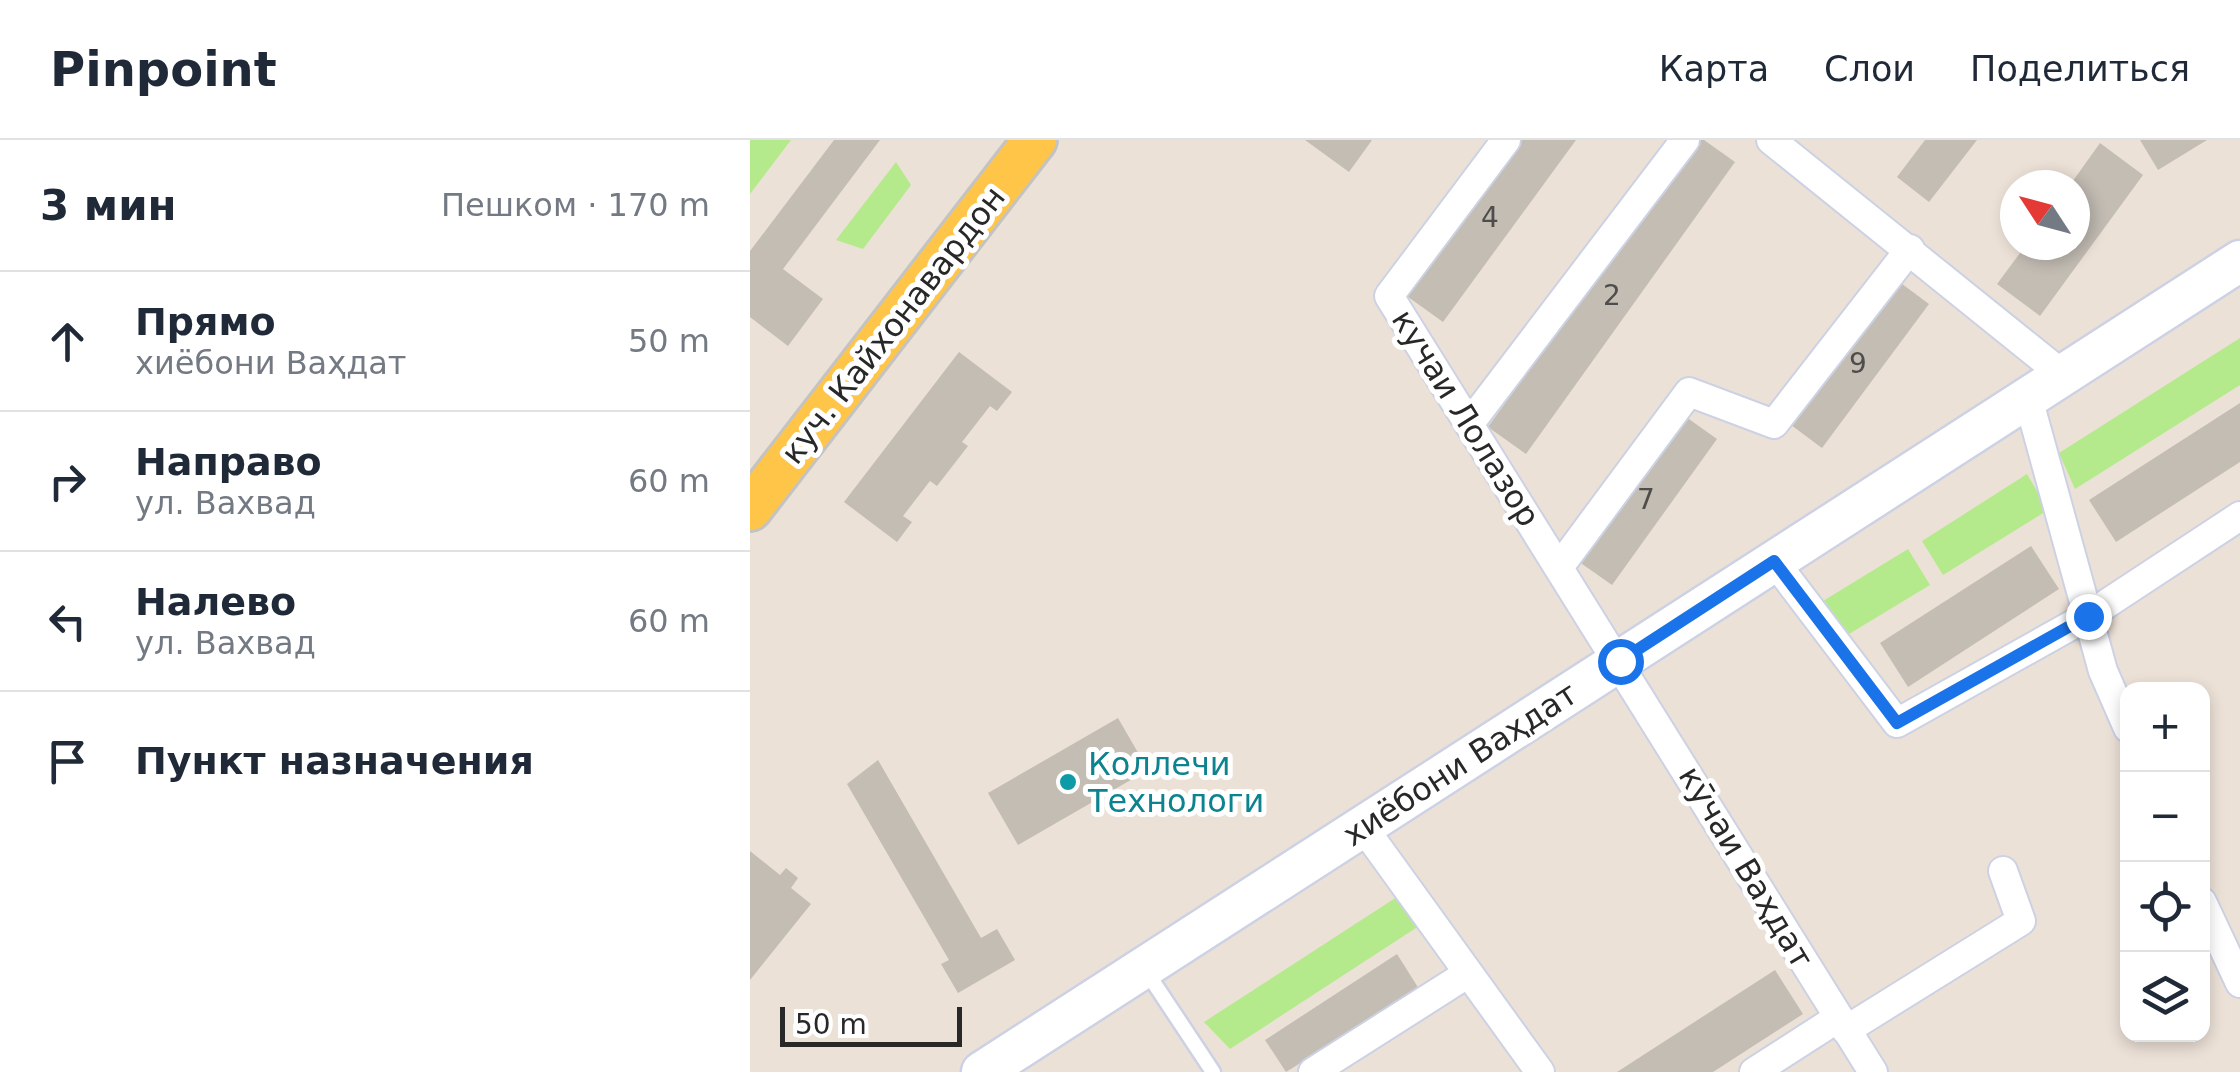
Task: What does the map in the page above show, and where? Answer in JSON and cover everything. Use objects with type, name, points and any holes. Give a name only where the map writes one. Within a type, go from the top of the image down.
[{"type":"main road","name":"куч. Кайхонавардон","points":[[755,494],[1035,140]]},
{"type":"main road","name":"хиёбони Ваҳдат","points":[[982,1072],[2240,261]]},
{"type":"street","name":"кучаи Лолазор","points":[[1506,140],[1389,296],[1620,661]]},
{"type":"street","points":[[1470,423],[1684,140]]},
{"type":"street","points":[[1771,140],[2063,375]]},
{"type":"street","points":[[1556,559],[1689,392],[1774,424],[1905,244]]},
{"type":"street","points":[[2028,398],[2103,672],[2120,710]]},
{"type":"street","points":[[1774,561],[1897,723],[2088,616],[2240,516]]},
{"type":"street","name":"кӯчаи Ваҳдат","points":[[1620,661],[1873,1072]]},
{"type":"street","points":[[1363,827],[1540,1072]]},
{"type":"street","points":[[1754,1072],[2021,921],[2003,870]]},
{"type":"street","points":[[2210,919],[2240,983]]},
{"type":"street","points":[[1313,1072],[1468,974]]},
{"type":"lane","points":[[1144,968],[1212,1072]]},
{"type":"green space","points":[[750,140],[791,140],[750,194]]},
{"type":"green space","points":[[896,162],[911,185],[863,249],[836,240]]},
{"type":"green space","points":[[2240,338],[2240,385],[2075,489],[2059,453]]},
{"type":"green space","points":[[2027,474],[2048,510],[1943,575],[1922,541]]},
{"type":"green space","points":[[1908,549],[1930,585],[1849,634],[1823,601]]},
{"type":"green space","points":[[1403,893],[1419,926],[1230,1049],[1204,1022]]},
{"type":"building","points":[[834,140],[880,140],[783,269],[823,299],[788,346],[750,317],[750,251]]},
{"type":"building","points":[[1305,140],[1372,140],[1349,172]]},
{"type":"building","points":[[1516,140],[1576,140],[1443,322],[1404,294]]},
{"type":"building","points":[[1694,140],[1704,140],[1735,162],[1526,454],[1488,427]]},
{"type":"building","points":[[1925,140],[1977,140],[1929,202],[1897,177]]},
{"type":"building","points":[[2140,140],[2207,140],[2158,170]]},
{"type":"building","points":[[2100,143],[2143,175],[2090,248],[2090,170],[2081,170]]},
{"type":"building","points":[[2015,260],[2081,260],[2040,316],[1997,284]]},
{"type":"building","points":[[1894,278],[1929,304],[1822,448],[1787,422]]},
{"type":"building","points":[[959,352],[1012,392],[997,411],[990,406],[962,442],[968,446],[937,486],[930,481],[903,516],[912,522],[897,542],[844,502]]},
{"type":"building","points":[[2240,403],[2240,462],[2116,542],[2089,500]]},
{"type":"building","points":[[1679,412],[1717,439],[1612,585],[1575,559]]},
{"type":"building","points":[[2031,546],[2059,589],[1908,687],[1880,643]]},
{"type":"building","name":"Коллечи Технологи","points":[[1118,718],[1148,770],[1018,845],[988,793]]},
{"type":"building","points":[[878,760],[981,938],[997,929],[1015,960],[958,993],[941,964],[949,960],[847,784]]},
{"type":"building","points":[[750,851],[780,875],[786,868],[798,878],[791,888],[811,904],[750,980]]},
{"type":"building","points":[[1397,954],[1419,989],[1286,1072],[1265,1040]]},
{"type":"building","points":[[1775,970],[1803,1014],[1713,1072],[1617,1072]]},
{"type":"place","name":"Коллечи Технологи","points":[[1068,782]]},
{"type":"route","points":[[1620,661],[1774,561],[1897,723],[1906,722],[2088,616]]}]
